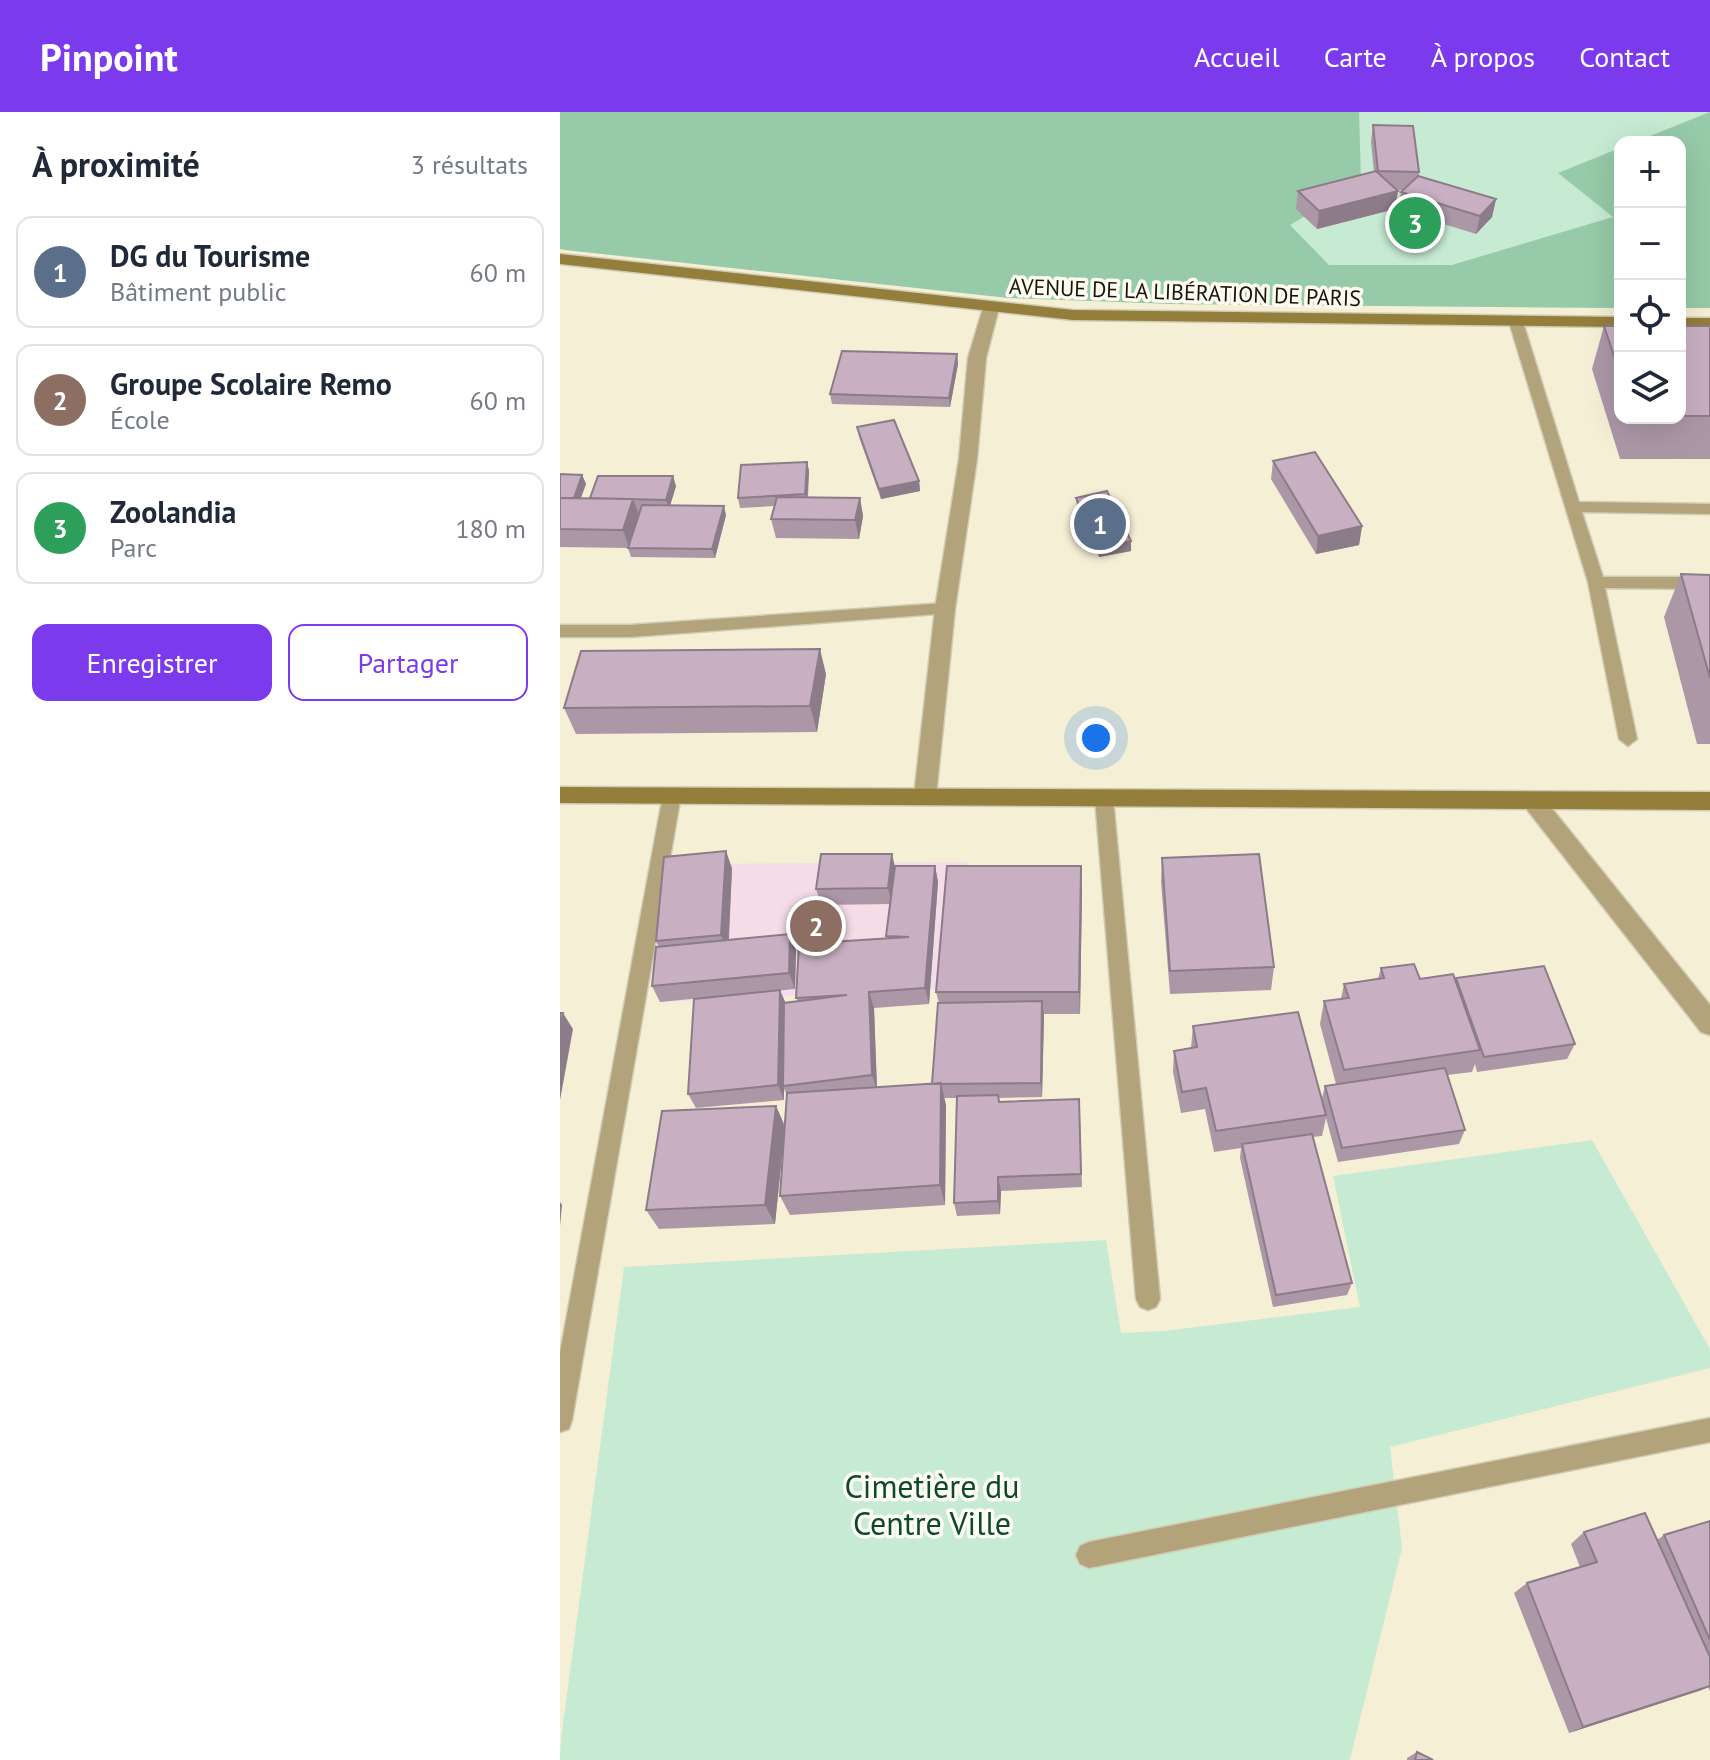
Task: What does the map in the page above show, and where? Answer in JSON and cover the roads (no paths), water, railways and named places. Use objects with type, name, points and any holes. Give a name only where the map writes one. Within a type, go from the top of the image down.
[{"type":"street","name":"AVENUE DE LA LIBÉRATION DE PARIS","points":[[560,259],[1073,315],[1614,322]]},
{"type":"street","points":[[925,796],[945,609],[968,459],[977,358],[991,308]]},
{"type":"street","points":[[1686,323],[1710,323]]},
{"type":"street","points":[[560,795],[1710,801]]},
{"type":"street","points":[[1533,801],[1710,1024]]},
{"type":"lane","points":[[1516,322],[1596,582],[1628,739]]},
{"type":"lane","points":[[1572,507],[1710,509]]},
{"type":"lane","points":[[1596,582],[1710,583]]},
{"type":"lane","points":[[560,631],[630,631],[945,609]]},
{"type":"lane","points":[[560,1420],[672,795]]},
{"type":"lane","points":[[1104,798],[1148,1299]]},
{"type":"lane","points":[[1089,1555],[1710,1430]]},
{"type":"place","name":"Zoolandia","points":[[1415,223]]},
{"type":"place","name":"DG du Tourisme","points":[[1100,524]]},
{"type":"place","name":"Groupe Scolaire Remo","points":[[816,926]]},
{"type":"park label","name":"Cimetière du Centre Ville","points":[[932,1504]]}]
